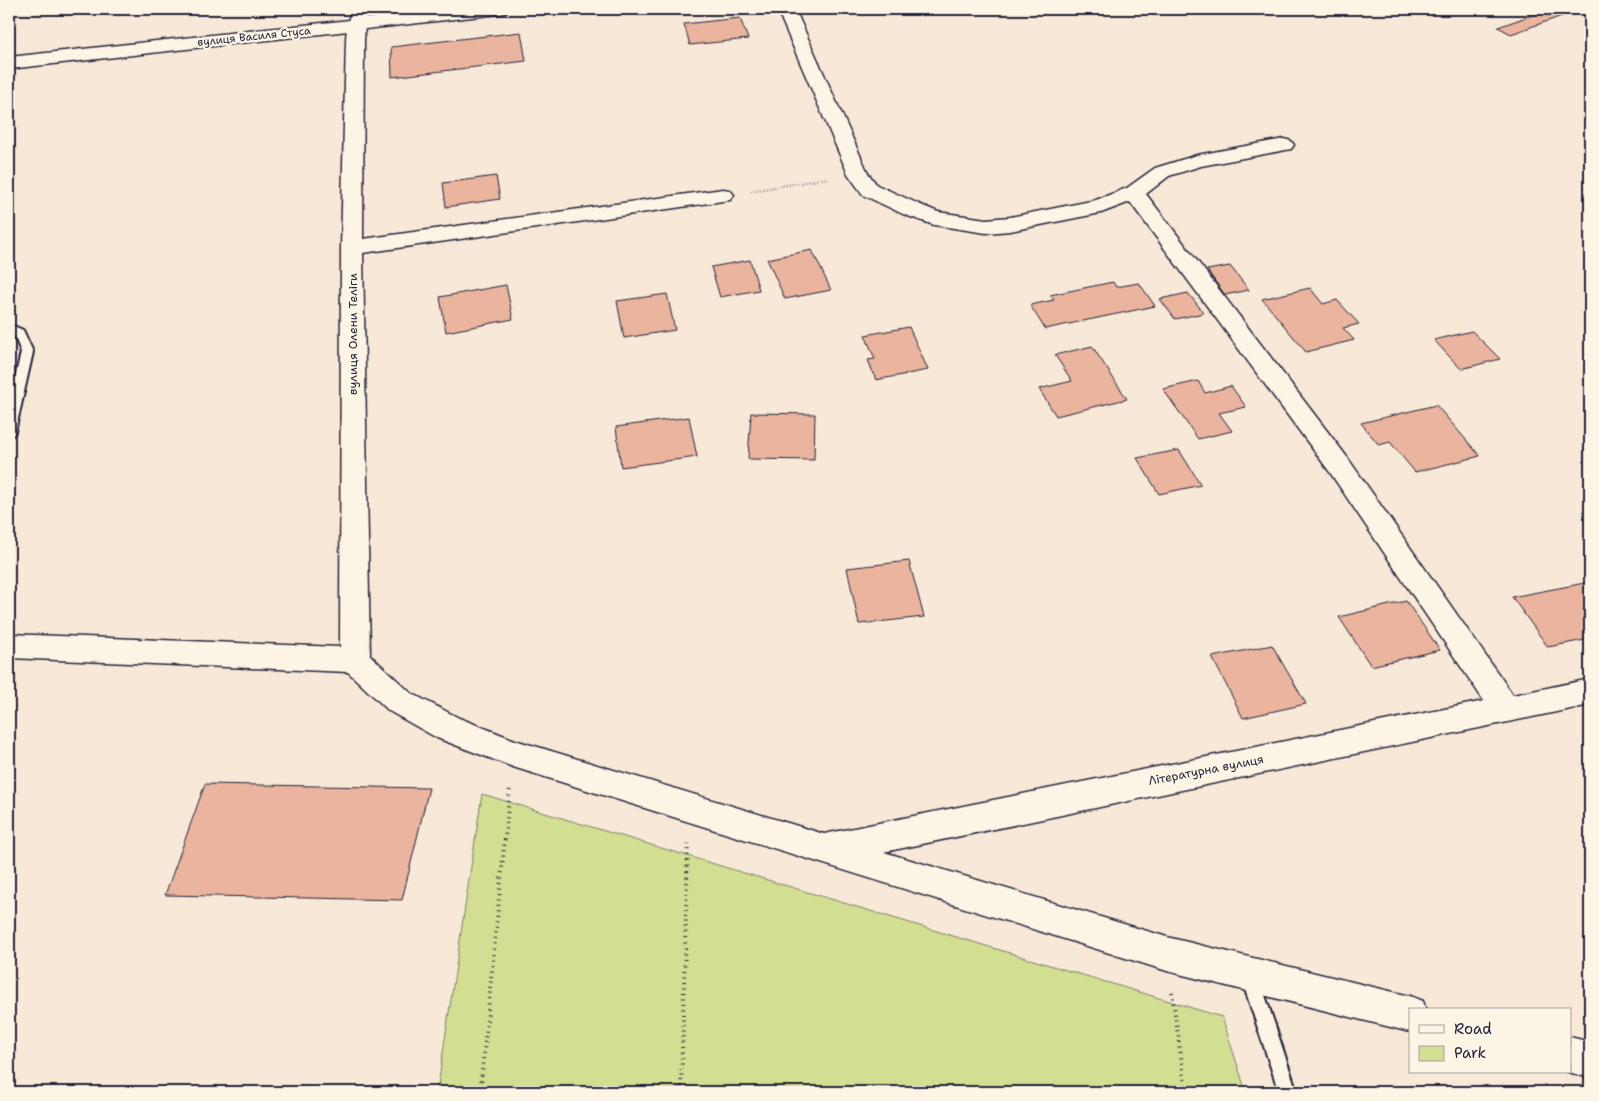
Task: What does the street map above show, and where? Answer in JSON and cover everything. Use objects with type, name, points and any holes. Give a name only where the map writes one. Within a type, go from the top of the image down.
[{"type":"street","name":"вулиця Василя Стуса","points":[[9,63],[358,17],[499,9]]},
{"type":"street","points":[[786,9],[858,174],[870,190],[913,210],[941,219],[986,226],[1010,224],[1101,206],[1134,193],[1162,172],[1198,161],[1284,145]]},
{"type":"street","name":"вулиця Олени Теліги","points":[[355,660],[352,248],[358,17]]},
{"type":"street","points":[[1134,193],[1338,464],[1506,710]]},
{"type":"street","points":[[352,248],[723,195]]},
{"type":"street","points":[[9,646],[355,660],[400,702],[448,728],[513,752],[1167,954],[1409,1014]]},
{"type":"street","name":"Літературна вулиця","points":[[822,849],[1132,784],[1590,692]]},
{"type":"street","points":[[1572,1056],[1590,1060]]},
{"type":"lane","points":[[9,328],[19,333],[27,352],[9,432]]},
{"type":"lane","points":[[1249,973],[1288,1092]]},
{"type":"path","points":[[723,195],[858,174]]},
{"type":"path","points":[[480,1092],[513,752]]},
{"type":"path","points":[[681,1092],[689,807]]},
{"type":"path","points":[[1167,954],[1186,1092]]},
{"type":"green space","points":[[482,794],[1222,1017],[1246,1092],[437,1092]]},
{"type":"building","points":[[1549,9],[1582,9],[1511,34],[1498,27]]},
{"type":"building","points":[[740,18],[748,39],[690,45],[684,24]]},
{"type":"building","points":[[521,32],[526,61],[392,77],[391,47]]},
{"type":"building","points":[[496,176],[500,199],[446,207],[443,183]]},
{"type":"building","points":[[812,250],[831,290],[785,299],[767,259]]},
{"type":"building","points":[[750,260],[759,290],[720,297],[711,267]]},
{"type":"building","points":[[1230,266],[1249,290],[1225,295],[1207,270]]},
{"type":"building","points":[[1113,282],[1116,287],[1139,283],[1155,306],[1045,329],[1030,305],[1054,300],[1050,295]]},
{"type":"building","points":[[506,285],[513,319],[446,332],[440,297]]},
{"type":"building","points":[[1310,288],[1323,304],[1337,300],[1359,324],[1343,328],[1354,340],[1306,352],[1262,299]]},
{"type":"building","points":[[1188,293],[1204,313],[1175,319],[1160,299]]},
{"type":"building","points":[[667,294],[675,330],[624,338],[617,301]]},
{"type":"building","points":[[909,327],[928,370],[876,380],[868,360],[875,359],[865,335]]},
{"type":"building","points":[[1472,331],[1500,359],[1461,369],[1434,340]]},
{"type":"building","points":[[1092,346],[1127,399],[1056,416],[1039,389],[1072,381],[1055,355]]},
{"type":"building","points":[[1198,381],[1205,393],[1231,386],[1246,407],[1219,413],[1232,431],[1198,439],[1163,389]]},
{"type":"building","points":[[1436,405],[1480,456],[1415,472],[1390,442],[1379,445],[1361,423]]},
{"type":"building","points":[[751,413],[815,414],[814,460],[748,459]]},
{"type":"building","points":[[689,417],[697,457],[621,467],[616,427]]},
{"type":"building","points":[[1179,450],[1201,485],[1159,494],[1137,458]]},
{"type":"building","points":[[909,561],[924,617],[859,624],[847,568]]},
{"type":"building","points":[[1590,582],[1590,639],[1548,647],[1512,597]]},
{"type":"building","points":[[1406,601],[1440,650],[1371,666],[1339,617]]},
{"type":"building","points":[[1272,645],[1306,704],[1243,718],[1212,657]]},
{"type":"building","points":[[205,784],[429,788],[402,900],[165,895]]}]
